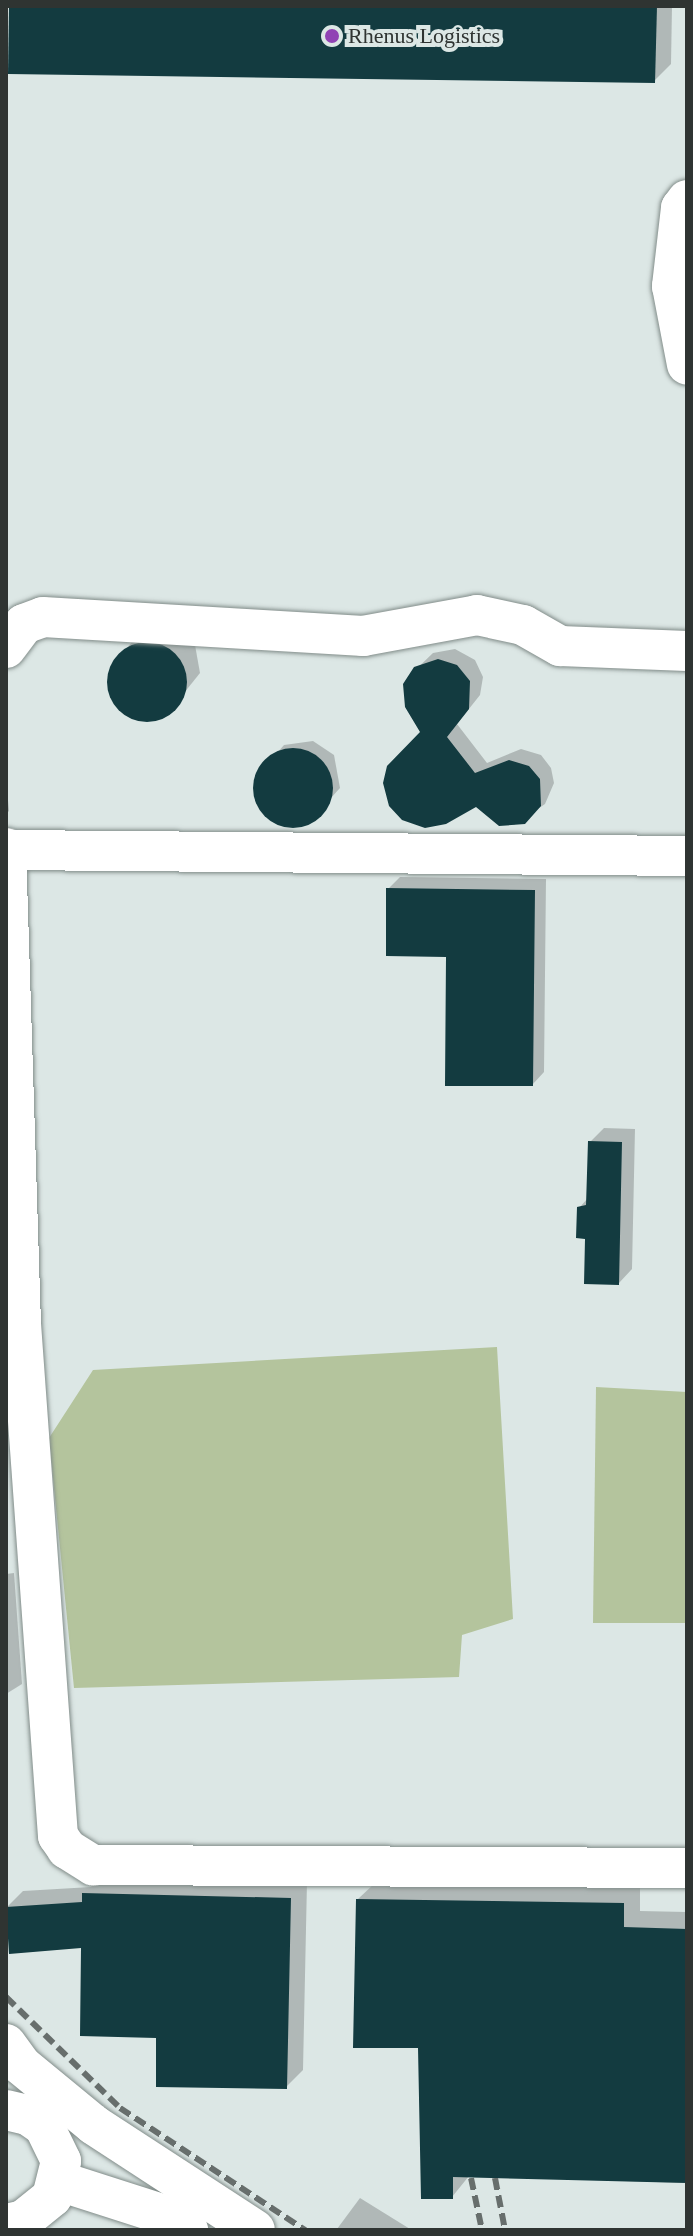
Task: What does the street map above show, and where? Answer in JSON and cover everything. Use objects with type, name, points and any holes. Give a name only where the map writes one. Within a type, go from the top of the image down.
[{"type":"street","points":[[687,200],[681,208],[672,286],[687,365]]},
{"type":"street","points":[[6,648],[24,624],[43,617],[363,636],[477,615],[523,625],[560,646],[687,651]]},
{"type":"street","points":[[687,856],[6,849],[21,1324],[58,1836],[67,1849],[93,1865],[687,1868]]},
{"type":"street","points":[[6,2044],[21,2065],[94,2125],[255,2230]]},
{"type":"street","points":[[6,2110],[28,2115],[44,2126],[61,2161],[59,2181],[52,2197],[16,2225]]},
{"type":"street","points":[[59,2181],[162,2214],[188,2230]]},
{"type":"green space","points":[[497,1347],[513,1619],[462,1635],[459,1677],[74,1688],[49,1438],[93,1370]]},
{"type":"green space","points":[[596,1387],[687,1392],[687,1623],[593,1623]]},
{"type":"building","name":"Rhenus Logistics","points":[[9,6],[657,6],[655,83],[8,74]]},
{"type":"building","points":[[147,642],[162,645],[175,654],[184,667],[187,682],[184,697],[175,710],[162,719],[147,722],[132,719],[119,710],[110,697],[107,682],[110,667],[119,654],[132,645]]},
{"type":"building","points":[[438,659],[457,665],[470,681],[469,709],[447,737],[475,773],[509,760],[529,766],[540,779],[541,806],[525,824],[499,826],[476,807],[446,824],[425,828],[402,820],[389,806],[383,783],[387,766],[420,732],[405,707],[403,684],[414,667]]},
{"type":"building","points":[[293,748],[308,751],[321,760],[330,773],[333,788],[330,803],[321,816],[308,825],[293,828],[278,825],[265,816],[256,803],[253,788],[256,773],[265,760],[278,751]]},
{"type":"building","points":[[386,888],[535,890],[533,1086],[445,1086],[446,957],[386,956]]},
{"type":"building","points":[[588,1141],[622,1142],[619,1285],[584,1284],[585,1239],[576,1238],[577,1207],[586,1205]]},
{"type":"building","points":[[82,1893],[291,1898],[287,2089],[156,2087],[156,2038],[80,2036],[81,1948],[9,1954],[6,1907],[82,1902]]},
{"type":"building","points":[[356,1899],[624,1903],[624,1927],[687,1929],[687,2183],[453,2177],[453,2199],[421,2199],[418,2048],[353,2048]]},
{"type":"railway","points":[[6,1997],[120,2108],[305,2230]]},
{"type":"railway","points":[[471,2178],[482,2230]]},
{"type":"railway","points":[[495,2178],[505,2230]]},
{"type":"place","name":"Rhenus Logistics","points":[[332,36]]}]
